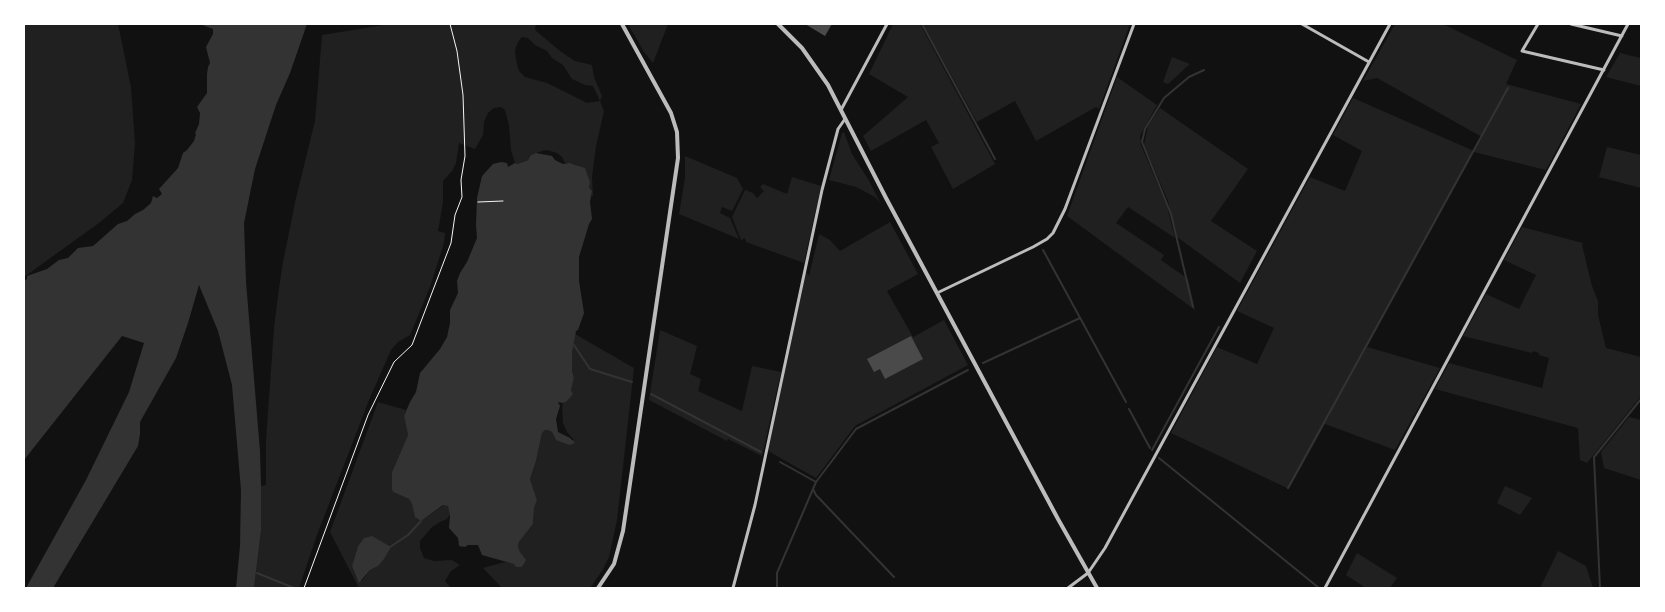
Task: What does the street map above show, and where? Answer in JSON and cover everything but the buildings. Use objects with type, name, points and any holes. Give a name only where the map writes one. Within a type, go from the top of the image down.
[{"type":"street","points":[[598,588],[614,564],[623,531],[678,158],[677,132],[671,113],[622,24]]},
{"type":"street","points":[[778,24],[811,60],[828,85],[937,293],[1097,588]]},
{"type":"street","points":[[841,110],[887,24]]},
{"type":"street","points":[[937,293],[1033,247],[1053,233],[1065,209],[1134,24]]},
{"type":"street","points":[[1302,24],[1369,62]]},
{"type":"street","points":[[1068,588],[1088,573],[1106,548],[1390,24]]},
{"type":"street","points":[[1538,24],[1522,51],[1604,70]]},
{"type":"street","points":[[1571,24],[1622,36]]},
{"type":"street","points":[[1325,588],[1628,24]]},
{"type":"street","points":[[733,588],[755,505],[822,190],[838,129],[845,119]]},
{"type":"path","points":[[304,588],[368,414],[394,362],[412,345],[451,244],[455,215],[462,197],[461,180],[465,156],[463,95],[457,50],[450,24]]},
{"type":"path","points":[[478,202],[503,201]]},
{"type":"shaded area","points":[[24,24],[118,24],[131,87],[135,143],[132,180],[123,203],[99,223],[24,277]]},
{"type":"shaded area","points":[[200,24],[307,24],[290,73],[276,105],[255,169],[244,223],[246,282],[260,451],[261,486],[261,531],[254,588],[236,588],[240,546],[241,490],[232,385],[218,331],[199,285],[176,358],[140,422],[138,446],[53,588],[26,588],[86,480],[129,392],[144,343],[122,336],[24,460],[24,281],[27,279],[27,276],[47,269],[59,260],[68,258],[78,248],[93,246],[118,224],[127,221],[143,210],[151,203],[153,196],[157,198],[162,194],[159,189],[178,168],[183,153],[194,141],[200,113],[197,107],[207,93],[207,74],[210,63],[206,47],[213,34],[213,29]]},
{"type":"shaded area","points":[[390,24],[536,24],[535,30],[560,51],[575,61],[592,65],[594,77],[602,96],[600,101],[604,111],[596,146],[592,177],[593,196],[591,196],[592,191],[576,165],[565,163],[557,153],[547,150],[542,151],[531,155],[528,160],[515,163],[511,150],[509,125],[505,110],[501,107],[494,108],[488,113],[484,122],[483,135],[475,149],[459,143],[456,163],[443,181],[443,202],[438,231],[445,233],[444,243],[430,287],[410,335],[398,342],[391,350],[369,400],[317,535],[299,588],[254,588],[261,531],[261,486],[266,485],[266,440],[274,328],[283,262],[315,121],[322,35]],"holes":[[[522,37],[528,38],[535,45],[547,51],[552,58],[563,65],[572,79],[585,85],[593,86],[600,101],[587,103],[547,83],[525,77],[519,71],[515,50]]]},
{"type":"shaded area","points":[[628,24],[668,24],[653,63],[644,52]]},
{"type":"shaded area","points":[[893,24],[920,24],[995,164],[953,189],[931,147],[939,143],[926,120],[871,151],[863,136],[908,97],[869,74]]},
{"type":"shaded area","points":[[923,24],[1130,24],[1099,109],[1096,107],[1036,141],[1015,101],[977,122]]},
{"type":"shaded area","points":[[1395,24],[1443,24],[1517,60],[1506,84],[1581,104],[1546,170],[1474,152],[1367,347],[1440,368],[1395,450],[1325,424],[1289,489],[1171,433],[1217,347],[1257,364],[1274,328],[1237,311],[1310,177],[1345,191],[1362,151],[1333,135],[1353,98],[1474,151],[1482,137],[1377,78],[1363,81]]},
{"type":"shaded area","points":[[1620,53],[1641,58],[1641,86],[1606,77]]},
{"type":"shaded area","points":[[1172,57],[1190,64],[1168,84],[1163,82]]},
{"type":"shaded area","points":[[1117,77],[1157,105],[1140,136],[1141,145],[1167,206],[1175,238],[1128,207],[1116,223],[1164,255],[1161,260],[1188,279],[1195,310],[1067,216]]},
{"type":"shaded area","points":[[1160,108],[1248,169],[1211,221],[1257,251],[1240,283],[1177,237],[1168,201],[1144,145],[1148,126]]},
{"type":"shaded area","points":[[844,132],[852,154],[881,204],[875,197],[856,187],[829,180],[842,133]]},
{"type":"shaded area","points":[[1607,147],[1641,155],[1641,188],[1599,177]]},
{"type":"shaded area","points":[[536,153],[552,156],[563,164],[569,163],[585,168],[590,182],[589,187],[592,191],[590,202],[592,219],[579,257],[579,281],[584,313],[576,331],[572,353],[574,378],[571,390],[573,394],[567,401],[563,403],[558,402],[560,406],[556,419],[558,432],[575,443],[570,445],[556,440],[552,432],[548,430],[542,433],[530,479],[537,500],[534,508],[533,524],[518,546],[526,560],[521,567],[516,567],[514,564],[482,555],[478,545],[459,546],[458,538],[449,528],[450,515],[448,506],[443,505],[421,521],[415,517],[409,499],[393,492],[392,472],[408,435],[404,416],[416,392],[420,373],[440,349],[447,337],[450,310],[458,293],[457,281],[477,238],[477,198],[482,176],[493,164],[507,163],[508,167],[528,160],[531,155]]},
{"type":"shaded area","points":[[685,156],[737,178],[743,189],[732,211],[722,207],[720,213],[730,218],[739,239],[679,214],[685,178]]},
{"type":"shaded area","points":[[792,177],[821,186],[804,263],[746,242],[745,238],[741,240],[732,217],[745,190],[753,193],[757,198],[764,191],[760,187],[763,184],[787,194]]},
{"type":"shaded area","points":[[890,222],[918,274],[887,291],[913,337],[944,320],[968,365],[855,426],[816,478],[768,451],[806,272],[809,276],[819,234],[830,240],[840,251]]},
{"type":"shaded area","points":[[1522,227],[1583,243],[1592,286],[1598,301],[1598,315],[1606,348],[1641,357],[1641,396],[1587,463],[1580,460],[1578,428],[1435,389],[1449,363],[1542,388],[1549,358],[1533,351],[1532,353],[1463,336],[1486,294],[1519,309],[1536,275],[1504,260]]},
{"type":"shaded area","points":[[660,330],[697,346],[690,374],[701,379],[698,391],[742,411],[752,366],[781,372],[762,456],[728,439],[727,441],[649,400]]},
{"type":"shaded area","points":[[575,334],[634,368],[617,520],[609,557],[590,588],[502,588],[483,568],[505,562],[524,564],[525,560],[518,546],[533,524],[534,508],[537,500],[530,479],[542,433],[548,430],[552,432],[556,440],[574,440],[567,432],[563,423],[562,408],[563,403],[573,394],[571,390],[574,378],[572,353]]},
{"type":"shaded area","points":[[378,402],[406,410],[404,416],[408,435],[392,472],[393,492],[409,499],[416,517],[421,521],[444,505],[448,506],[450,515],[447,519],[432,527],[420,541],[420,548],[424,558],[434,561],[452,560],[460,565],[451,571],[445,581],[451,588],[359,588],[330,532]],"holes":[[[364,538],[378,566],[370,570],[362,581],[357,578],[352,566],[358,546]]]},
{"type":"shaded area","points":[[1629,417],[1641,420],[1641,480],[1604,468],[1601,452]]},
{"type":"shaded area","points":[[1505,486],[1532,498],[1520,515],[1497,503]]},
{"type":"shaded area","points":[[372,536],[391,547],[378,566],[370,570],[359,583],[352,566],[358,546],[364,538]]},
{"type":"shaded area","points":[[1558,551],[1586,566],[1593,588],[1540,588]]},
{"type":"shaded area","points":[[1357,553],[1397,578],[1390,588],[1366,588],[1346,575]]},
{"type":"waterway","points":[[922,24],[995,159]]},
{"type":"waterway","points":[[1193,307],[1171,214],[1142,142],[1145,129],[1164,98],[1189,77],[1204,70]]},
{"type":"waterway","points":[[1288,488],[1508,88]]},
{"type":"waterway","points":[[1043,250],[1126,402]]},
{"type":"waterway","points":[[983,363],[1080,318]]},
{"type":"waterway","points":[[1152,450],[1219,327]]},
{"type":"waterway","points":[[574,345],[590,369],[632,382]]},
{"type":"waterway","points":[[816,482],[856,429],[968,370]]},
{"type":"waterway","points":[[651,394],[761,452]]},
{"type":"waterway","points":[[1600,588],[1594,457],[1641,399]]},
{"type":"waterway","points":[[1129,409],[1150,448]]},
{"type":"waterway","points":[[1159,458],[1319,588]]},
{"type":"waterway","points":[[777,588],[777,573],[816,482],[780,462]]},
{"type":"waterway","points":[[813,489],[816,495],[894,577]]},
{"type":"waterway","points":[[390,547],[408,535],[421,521]]},
{"type":"waterway","points":[[257,573],[294,588]]}]
